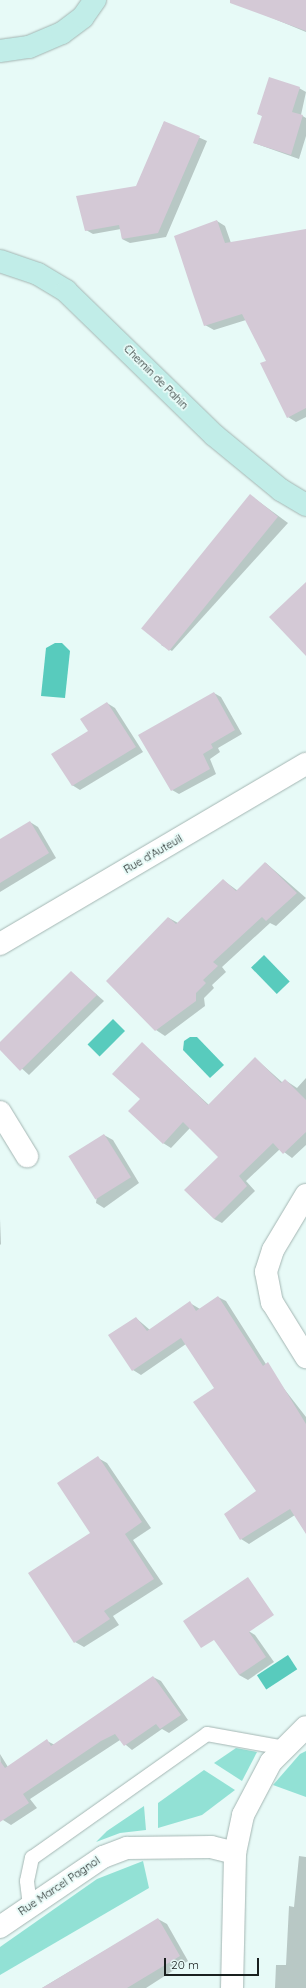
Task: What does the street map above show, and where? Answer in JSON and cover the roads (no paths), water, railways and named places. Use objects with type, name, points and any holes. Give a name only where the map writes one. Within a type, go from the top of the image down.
[{"type":"main road","points":[[0,51],[30,46],[62,33],[83,17],[95,0]]},
{"type":"main road","name":"Chemin de Pahin","points":[[0,261],[38,274],[66,291],[214,435],[281,490],[306,505]]},
{"type":"street","name":"Rue d'Auteuil","points":[[0,944],[306,764]]},
{"type":"street","points":[[0,1112],[27,1156]]},
{"type":"street","points":[[306,1195],[272,1250],[266,1272],[272,1302],[306,1356]]},
{"type":"street","points":[[232,1988],[235,1853],[243,1814],[271,1762],[305,1728]]},
{"type":"street","name":"Rue Marcel Pagnol","points":[[0,1927],[103,1857],[127,1848],[211,1847],[235,1853]]},
{"type":"lane","points":[[30,1906],[27,1882],[32,1858],[207,1734],[285,1748]]}]
